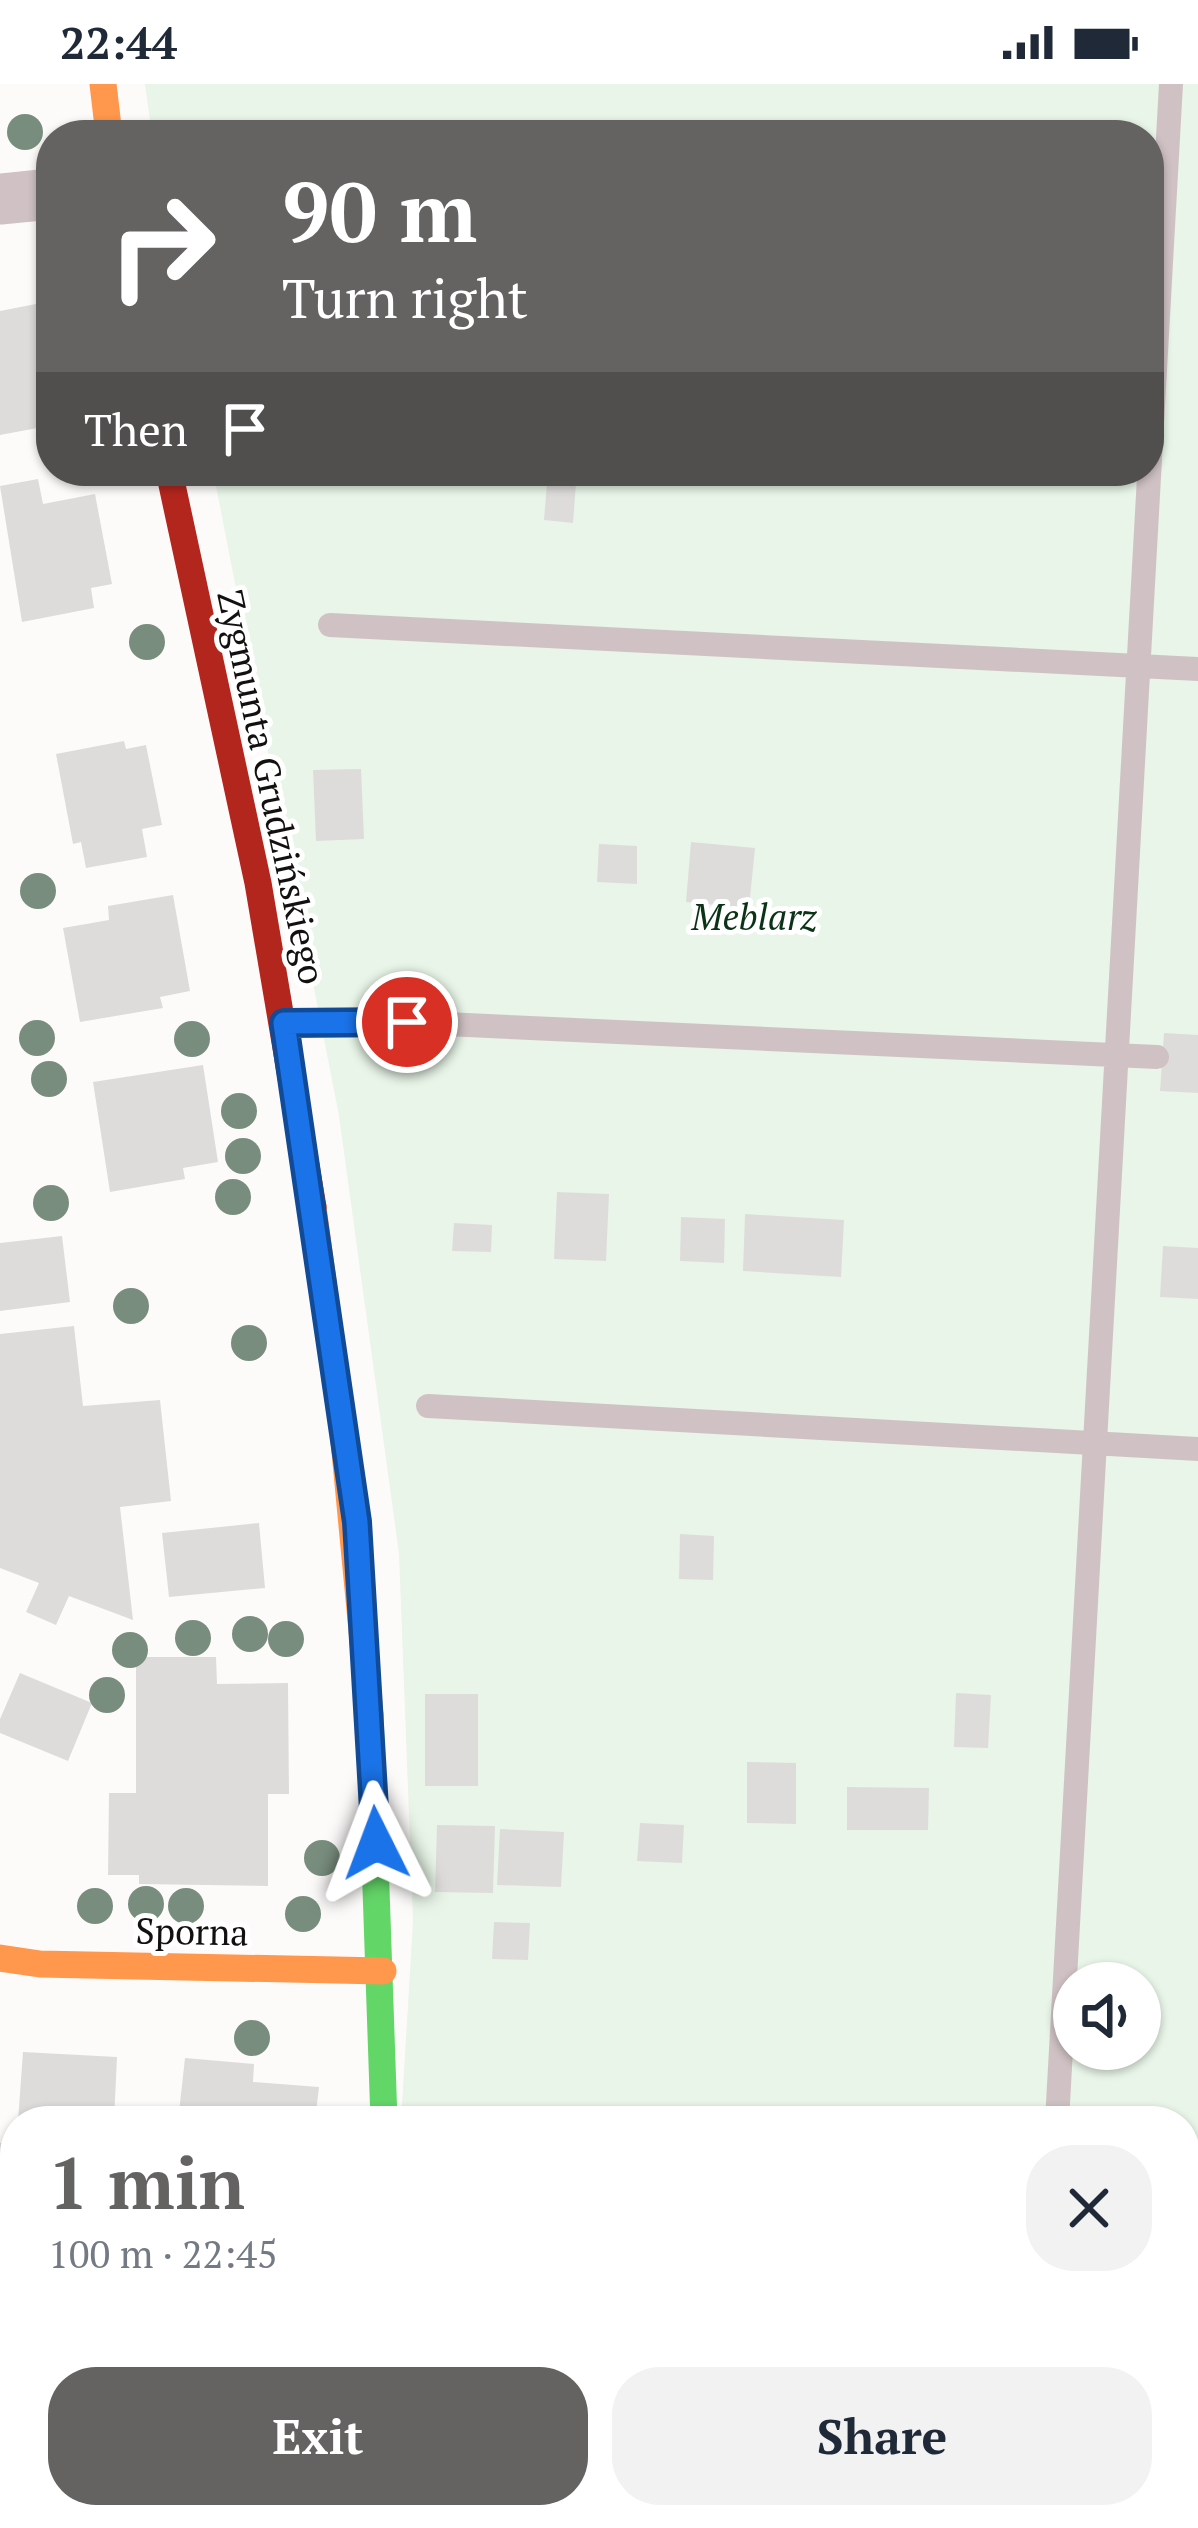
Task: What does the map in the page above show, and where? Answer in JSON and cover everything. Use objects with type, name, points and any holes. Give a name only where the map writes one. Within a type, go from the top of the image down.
[{"type":"street","points":[[104,84],[108,120]]},
{"type":"street","points":[[0,199],[36,195]]},
{"type":"street","name":"Zygmunta Grudzińskiego","points":[[172,486],[284,1023],[357,1522],[382,1972],[384,2106]]},
{"type":"street","name":"Sporna","points":[[0,1958],[40,1964],[382,1972]]},
{"type":"lane","points":[[1164,215],[1171,84]]},
{"type":"lane","points":[[1058,2106],[1150,486]]},
{"type":"lane","points":[[330,625],[1198,669]]},
{"type":"lane","points":[[284,1023],[359,1020],[1157,1058]]},
{"type":"lane","points":[[428,1406],[1198,1449]]},
{"type":"green space","name":"Meblarz","points":[[145,84],[1198,84],[1198,2106],[402,2106],[413,1921],[399,1554],[339,1116],[216,486],[1164,486],[1164,120],[150,120]]},
{"type":"building","points":[[36,304],[36,428],[0,435],[0,311]]},
{"type":"building","points":[[36,479],[43,504],[95,494],[112,584],[91,588],[94,608],[22,622],[0,486]]},
{"type":"building","points":[[547,486],[576,486],[573,523],[544,520]]},
{"type":"building","points":[[124,741],[126,749],[146,745],[162,825],[142,829],[147,857],[86,868],[81,842],[73,844],[56,754]]},
{"type":"building","points":[[361,769],[364,839],[316,841],[313,770]]},
{"type":"building","points":[[691,842],[755,848],[749,908],[686,902]]},
{"type":"building","points":[[599,844],[637,846],[637,884],[597,882]]},
{"type":"building","points":[[173,895],[190,991],[160,997],[163,1008],[80,1022],[63,928],[109,920],[108,906]]},
{"type":"building","points":[[1164,1033],[1198,1035],[1198,1093],[1160,1091]]},
{"type":"building","points":[[203,1065],[218,1162],[183,1168],[185,1179],[110,1192],[93,1082]]},
{"type":"building","points":[[557,1192],[609,1194],[606,1261],[554,1259]]},
{"type":"building","points":[[745,1214],[844,1220],[841,1277],[743,1271]]},
{"type":"building","points":[[681,1217],[725,1219],[724,1263],[680,1261]]},
{"type":"building","points":[[454,1223],[492,1225],[491,1252],[452,1251]]},
{"type":"building","points":[[62,1236],[70,1302],[0,1311],[0,1243]]},
{"type":"building","points":[[1163,1246],[1198,1248],[1198,1299],[1160,1297]]},
{"type":"building","points":[[74,1326],[83,1406],[160,1400],[171,1501],[120,1507],[133,1620],[69,1596],[56,1625],[26,1612],[39,1583],[0,1568],[0,1334]]},
{"type":"building","points":[[259,1523],[265,1588],[169,1597],[162,1533]]},
{"type":"building","points":[[680,1534],[714,1536],[713,1580],[679,1579]]},
{"type":"building","points":[[136,1657],[216,1657],[217,1684],[288,1683],[289,1794],[268,1794],[268,1886],[139,1884],[139,1875],[108,1875],[109,1793],[136,1793]]},
{"type":"building","points":[[20,1673],[92,1703],[68,1761],[0,1733],[0,1719]]},
{"type":"building","points":[[956,1693],[991,1695],[988,1748],[954,1747]]},
{"type":"building","points":[[425,1694],[478,1694],[478,1786],[425,1786]]},
{"type":"building","points":[[747,1762],[796,1763],[796,1824],[747,1823]]},
{"type":"building","points":[[847,1787],[929,1788],[928,1830],[847,1830]]},
{"type":"building","points":[[640,1823],[684,1825],[682,1863],[637,1861]]},
{"type":"building","points":[[437,1825],[495,1826],[493,1893],[435,1892]]},
{"type":"building","points":[[500,1829],[564,1832],[561,1887],[497,1885]]},
{"type":"building","points":[[494,1922],[530,1923],[528,1960],[492,1959]]},
{"type":"building","points":[[23,2052],[117,2057],[115,2106],[19,2106]]},
{"type":"building","points":[[185,2058],[254,2064],[253,2082],[319,2087],[317,2106],[180,2106]]},
{"type":"traffic: fast","points":[[370,1715],[383,2106]]},
{"type":"traffic: slow","points":[[103,84],[107,120]]},
{"type":"traffic: slow","points":[[313,1207],[343,1431],[370,1715]]},
{"type":"traffic: slow","points":[[0,1958],[40,1964],[383,1971]]},
{"type":"traffic: jam","points":[[172,486],[258,883],[313,1207]]},
{"type":"route","points":[[376,1843],[357,1522],[284,1023],[407,1022]]}]
